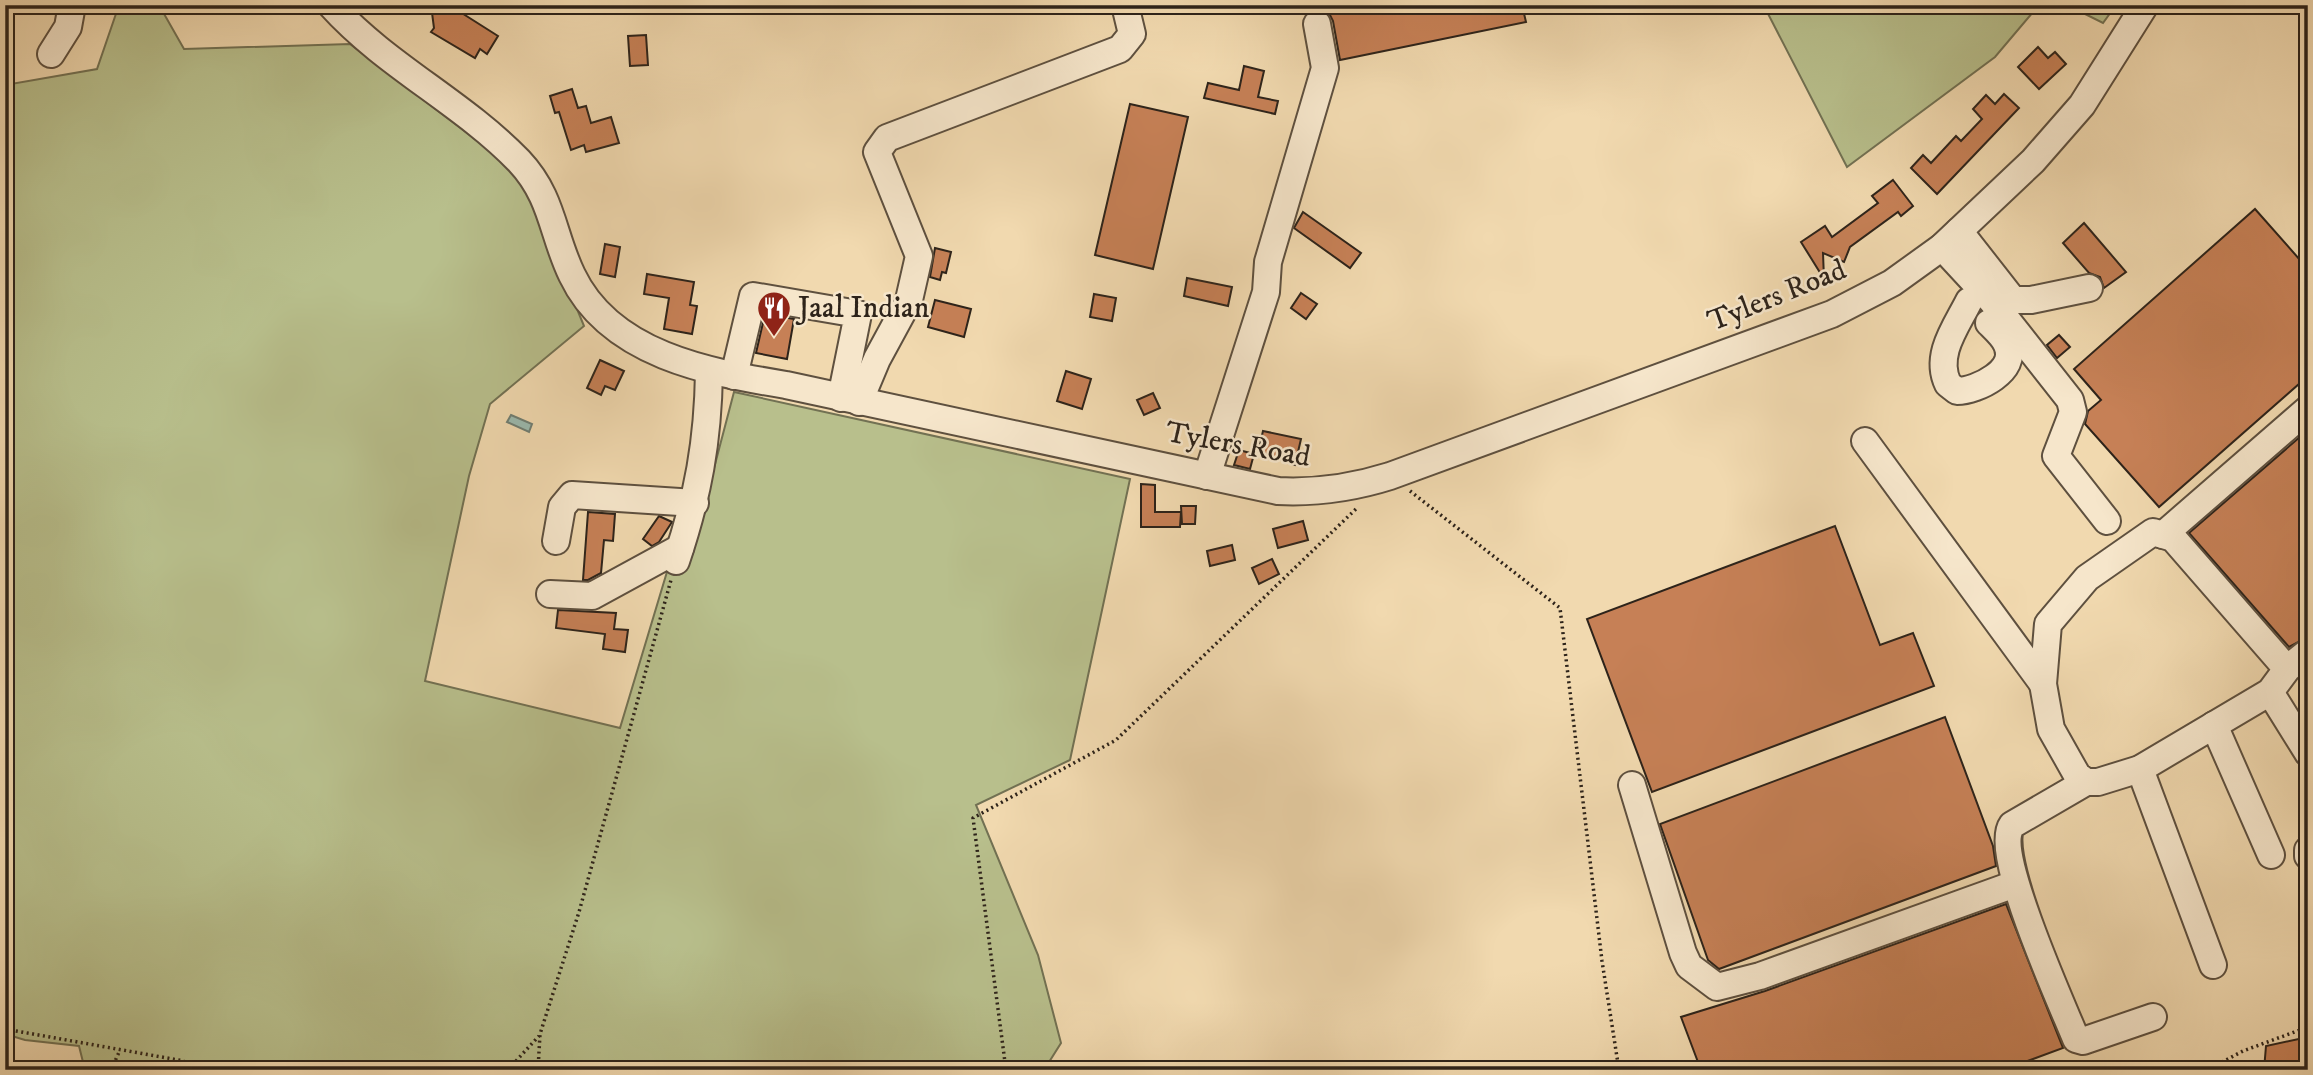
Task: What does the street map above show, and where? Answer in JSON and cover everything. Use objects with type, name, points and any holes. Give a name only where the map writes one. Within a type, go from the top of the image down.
[{"type":"street","points":[[51,54],[68,27],[72,5]]},
{"type":"street","name":"Tylers Road","points":[[331,5],[356,33],[480,123],[538,183],[550,208],[573,276],[592,307],[611,325],[650,348],[721,374],[1278,491],[1314,493],[1350,488],[1390,476],[1832,314],[1892,283],[1944,245],[2033,161],[2082,105],[2145,5]]},
{"type":"street","points":[[850,400],[877,359],[909,300],[919,256],[877,152],[887,138],[1120,49],[1132,34],[1125,5]]},
{"type":"street","points":[[1207,476],[1266,292],[1268,262],[1325,68],[1317,24]]},
{"type":"street","points":[[1944,245],[2013,300],[2031,300],[2089,288]]},
{"type":"street","points":[[1944,245],[1969,301]]},
{"type":"street","points":[[1944,245],[2070,400],[2073,412],[2056,456],[2107,522]]},
{"type":"street","points":[[550,594],[592,597],[678,554],[695,503],[721,374],[753,296],[858,314],[850,400]]},
{"type":"street","points":[[2163,535],[2308,410]]},
{"type":"street","points":[[1865,441],[2043,684]]},
{"type":"street","points":[[556,541],[562,507],[572,495],[695,503]]},
{"type":"street","points":[[2086,782],[2071,768],[2051,730],[2043,684],[2048,624],[2087,579],[2153,531],[2173,538],[2287,669]]},
{"type":"street","points":[[2153,1017],[2083,1041],[2076,1039],[2015,884],[2007,832],[2020,819],[2086,782],[2098,782],[2140,769],[2270,692],[2287,669],[2308,652]]},
{"type":"street","points":[[2270,692],[2308,753]]},
{"type":"street","points":[[2214,725],[2271,855]]},
{"type":"street","points":[[2140,769],[2213,965]]},
{"type":"street","points":[[1632,785],[1683,953],[1689,966],[1717,987],[1760,976],[2015,884]]},
{"type":"street","points":[[2308,850],[2308,856]]},
{"type":"path","points":[[1390,476],[1560,608],[1601,948],[1619,1070]]},
{"type":"path","points":[[1006,1070],[973,818],[1116,740],[1361,504]]},
{"type":"path","points":[[573,1070],[538,1068],[540,1034],[631,731],[678,554]]},
{"type":"path","points":[[2207,1070],[2243,1051],[2308,1027]]},
{"type":"path","points":[[5,1028],[186,1062],[463,1070]]},
{"type":"path","points":[[473,1070],[515,1062],[540,1034]]},
{"type":"path","points":[[111,1070],[120,1050]]},
{"type":"path","points":[[163,1070],[186,1062]]},
{"type":"green space","points":[[119,5],[159,5],[184,49],[350,44],[522,175],[584,326],[490,404],[469,476],[425,681],[620,728],[691,492],[708,491],[734,392],[1130,479],[1070,760],[976,805],[1038,955],[1061,1043],[1044,1070],[85,1070],[79,1046],[25,1040],[5,1034],[5,85],[97,69]]},
{"type":"green space","points":[[2039,5],[1995,57],[1847,167],[1764,6]]},
{"type":"green space","points":[[2067,5],[2116,5],[2103,23]]},
{"type":"water","points":[[511,415],[532,424],[529,432],[507,422]]},
{"type":"building","points":[[431,5],[449,5],[498,36],[487,54],[480,49],[475,58],[431,32],[434,28]]},
{"type":"building","points":[[1325,5],[1522,5],[1526,22],[1340,60],[1333,21]]},
{"type":"building","points":[[646,35],[648,65],[630,66],[628,36]]},
{"type":"building","points":[[2038,47],[2048,58],[2055,52],[2066,64],[2039,89],[2018,67]]},
{"type":"building","points":[[1244,66],[1264,71],[1258,97],[1278,101],[1275,114],[1204,98],[1208,83],[1239,90]]},
{"type":"building","points":[[572,89],[578,108],[586,106],[591,123],[611,117],[619,143],[586,152],[584,145],[571,150],[559,112],[555,113],[550,96]]},
{"type":"building","points":[[2004,94],[2019,108],[1937,194],[1911,168],[1923,155],[1931,163],[1956,136],[1961,141],[1982,119],[1973,109],[1986,95],[1995,104]]},
{"type":"building","points":[[1130,104],[1188,117],[1153,269],[1095,255]]},
{"type":"building","points":[[1893,180],[1913,206],[1901,216],[1898,212],[1850,247],[1844,262],[1823,253],[1824,279],[1801,242],[1825,226],[1832,237],[1878,203],[1872,196]]},
{"type":"building","points":[[2255,209],[2308,269],[2308,376],[2159,507],[2085,424],[2088,411],[2101,400],[2074,369]]},
{"type":"building","points":[[1303,212],[1361,253],[1350,268],[1294,228]]},
{"type":"building","points":[[2084,223],[2126,272],[2104,288],[2100,277],[2089,273],[2063,243]]},
{"type":"building","points":[[605,244],[620,247],[615,277],[600,274]]},
{"type":"building","points":[[935,248],[951,252],[946,273],[942,272],[940,280],[930,277]]},
{"type":"building","points":[[647,274],[694,282],[690,305],[697,306],[692,334],[664,329],[669,298],[644,294]]},
{"type":"building","points":[[1187,278],[1232,287],[1228,306],[1184,296]]},
{"type":"building","points":[[1301,293],[1317,304],[1306,319],[1291,308]]},
{"type":"building","points":[[1094,294],[1116,298],[1112,321],[1090,317]]},
{"type":"building","points":[[935,300],[971,309],[964,337],[928,327]]},
{"type":"building","name":"Jaal Indian","points":[[765,314],[794,319],[787,359],[756,353]]},
{"type":"building","points":[[2059,335],[2070,347],[2057,358],[2047,345]]},
{"type":"building","points":[[600,360],[624,371],[615,390],[605,386],[601,395],[587,388]]},
{"type":"building","points":[[1066,371],[1091,379],[1082,409],[1057,401]]},
{"type":"building","points":[[1153,393],[1160,408],[1144,415],[1137,400]]},
{"type":"building","points":[[2308,430],[2308,637],[2289,647],[2189,533]]},
{"type":"building","points":[[1263,431],[1301,439],[1295,465],[1258,452]]},
{"type":"building","points":[[1239,450],[1254,454],[1250,469],[1234,465]]},
{"type":"building","points":[[1141,484],[1155,485],[1155,512],[1181,512],[1180,527],[1141,527]]},
{"type":"building","points":[[1181,506],[1196,506],[1195,524],[1182,524]]},
{"type":"building","points":[[588,512],[615,514],[613,541],[604,540],[601,573],[583,580]]},
{"type":"building","points":[[659,516],[672,522],[659,542],[652,546],[643,539]]},
{"type":"building","points":[[1303,521],[1308,540],[1278,548],[1273,529]]},
{"type":"building","points":[[1835,526],[1880,645],[1913,633],[1934,686],[1652,792],[1587,619]]},
{"type":"building","points":[[1232,545],[1235,560],[1210,566],[1207,551]]},
{"type":"building","points":[[1272,559],[1279,574],[1259,584],[1252,568]]},
{"type":"building","points":[[558,610],[616,613],[614,629],[628,630],[625,652],[603,649],[605,634],[556,628]]},
{"type":"building","points":[[1945,717],[1993,846],[1996,866],[1719,969],[1708,960],[1660,824]]},
{"type":"building","points":[[2006,904],[2063,1048],[2003,1070],[1701,1070],[1681,1017],[1765,991]]},
{"type":"building","points":[[2308,1037],[2308,1070],[2264,1070],[2266,1046]]},
{"type":"place","name":"Jaal Indian","points":[[774,338]]}]
